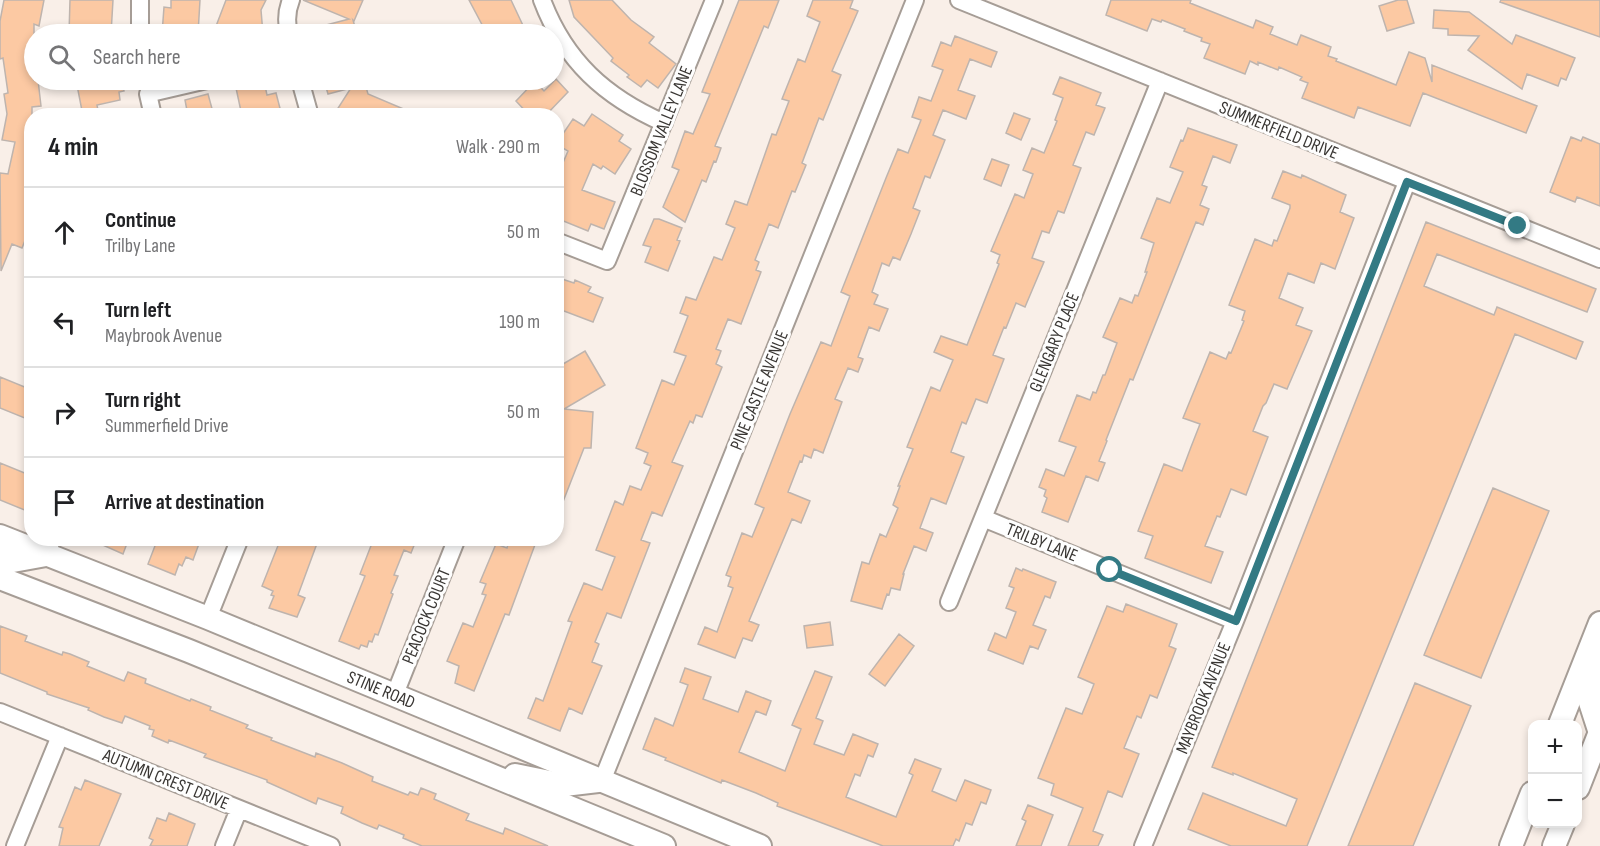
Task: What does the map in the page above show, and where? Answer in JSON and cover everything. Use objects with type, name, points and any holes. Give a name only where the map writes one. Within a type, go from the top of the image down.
[{"type":"main road","name":"STINE ROAD","points":[[0,536],[24,541]]},
{"type":"main road","name":"STINE ROAD","points":[[50,547],[208,618],[760,846]]},
{"type":"main road","points":[[0,558],[13,561],[50,547]]},
{"type":"main road","name":"STINE ROAD","points":[[0,578],[189,651],[664,846]]},
{"type":"main road","points":[[1562,720],[1600,623]]},
{"type":"main road","points":[[1582,778],[1600,732],[1588,699],[1600,647]]},
{"type":"main road","points":[[470,767],[564,785],[602,781]]},
{"type":"main road","points":[[1511,846],[1528,805]]},
{"type":"main road","points":[[1548,846],[1552,828]]},
{"type":"main road","points":[[1554,846],[1561,828]]},
{"type":"street","points":[[140,0],[140,24]]},
{"type":"street","points":[[287,24],[291,0]]},
{"type":"street","points":[[542,0],[552,24]]},
{"type":"street","name":"BLOSSOM VALLEY LANE","points":[[564,244],[607,261],[714,0]]},
{"type":"street","name":"PINE CASTLE AVENUE","points":[[602,781],[915,0]]},
{"type":"street","name":"SUMMERFIELD DRIVE","points":[[958,0],[1600,259]]},
{"type":"street","points":[[564,45],[596,83],[618,100],[664,123]]},
{"type":"street","name":"GLENGARY PLACE","points":[[949,602],[1160,81]]},
{"type":"street","points":[[149,90],[151,108]]},
{"type":"street","points":[[303,90],[308,108]]},
{"type":"street","name":"MAYBROOK AVENUE","points":[[1143,846],[1236,621],[1407,182]]},
{"type":"street","name":"TRILBY LANE","points":[[983,518],[1236,621]]},
{"type":"street","points":[[208,618],[237,546]]},
{"type":"street","name":"PEACOCK COURT","points":[[395,694],[454,546]]},
{"type":"street","name":"AUTUMN CREST DRIVE","points":[[0,712],[331,846]]},
{"type":"street","points":[[15,846],[60,736]]},
{"type":"street","points":[[224,846],[239,809]]},
{"type":"building","points":[[4,0],[44,0],[39,24],[24,24],[24,90],[39,90],[41,106],[24,108],[24,243],[22,248],[12,244],[1,271],[0,173],[8,174],[15,142],[2,140],[7,114],[4,94],[8,93],[3,58],[0,59],[0,21]]},
{"type":"building","points":[[70,0],[113,0],[112,24],[69,24]]},
{"type":"building","points":[[171,0],[200,0],[199,24],[163,24],[164,7],[171,8]]},
{"type":"building","points":[[226,0],[266,0],[261,10],[262,24],[217,24]]},
{"type":"building","points":[[303,0],[363,0],[353,20],[354,24],[330,24],[349,19]]},
{"type":"building","points":[[469,0],[511,0],[522,24],[482,24]]},
{"type":"building","points":[[569,0],[612,0],[631,20],[654,37],[649,43],[676,64],[658,88],[647,80],[641,87],[627,77],[629,75],[611,61],[613,58],[574,17]]},
{"type":"building","points":[[739,0],[779,0],[768,28],[764,26],[715,146],[721,148],[716,162],[714,161],[706,182],[702,180],[685,222],[663,207],[679,170],[672,167],[685,131],[693,134],[710,94],[702,92]]},
{"type":"building","points":[[813,0],[853,0],[850,8],[858,11],[832,71],[841,75],[823,120],[819,118],[802,163],[806,165],[795,192],[792,191],[778,228],[769,224],[755,260],[759,262],[756,270],[761,272],[741,324],[728,319],[716,349],[721,351],[716,364],[722,367],[702,417],[696,415],[693,423],[690,421],[672,462],[683,466],[662,516],[652,512],[641,540],[650,543],[621,618],[607,613],[595,642],[599,644],[592,662],[602,666],[582,714],[569,708],[560,731],[528,718],[536,698],[543,701],[572,622],[568,621],[584,583],[602,590],[615,557],[596,550],[615,501],[623,505],[630,486],[641,490],[651,466],[644,463],[648,453],[636,448],[662,380],[674,385],[686,356],[674,352],[688,316],[680,313],[686,297],[696,300],[714,257],[722,260],[735,228],[726,224],[735,201],[747,205],[772,134],[776,135],[789,101],[782,99],[798,59],[805,62],[820,22],[807,16]]},
{"type":"building","points":[[1111,0],[1191,0],[1190,3],[1253,28],[1256,20],[1273,27],[1270,34],[1297,45],[1301,35],[1331,47],[1328,56],[1337,59],[1336,61],[1396,85],[1409,52],[1425,58],[1432,82],[1432,65],[1537,106],[1526,133],[1423,93],[1410,126],[1358,107],[1354,118],[1302,98],[1308,83],[1300,80],[1302,77],[1279,67],[1278,70],[1250,61],[1245,74],[1204,58],[1210,44],[1184,31],[1185,29],[1162,20],[1161,22],[1152,19],[1147,31],[1106,15]]},
{"type":"building","points":[[1398,0],[1407,0],[1414,23],[1387,31],[1379,6]]},
{"type":"building","points":[[1501,0],[1600,0],[1600,37],[1500,2]]},
{"type":"building","points":[[1434,10],[1469,12],[1512,44],[1516,35],[1575,58],[1566,80],[1561,78],[1558,86],[1527,74],[1522,89],[1468,50],[1479,36],[1448,35],[1448,29],[1433,28]]},
{"type":"building","points":[[955,36],[997,52],[991,67],[970,59],[958,90],[975,96],[966,119],[943,110],[933,135],[945,140],[930,178],[925,176],[913,208],[920,211],[900,260],[893,257],[889,266],[882,263],[872,292],[878,295],[874,304],[888,309],[879,331],[869,327],[858,357],[863,359],[858,372],[848,368],[835,399],[842,402],[823,453],[814,449],[811,458],[804,455],[788,492],[810,501],[801,523],[792,519],[749,621],[759,625],[752,641],[743,638],[735,658],[698,644],[705,627],[717,632],[733,588],[728,586],[731,577],[726,575],[742,533],[752,537],[764,508],[755,504],[790,414],[821,342],[831,346],[850,296],[841,292],[886,178],[898,149],[908,153],[921,120],[912,117],[919,97],[931,101],[943,70],[932,66],[941,42],[951,46]]},
{"type":"building","points":[[1060,77],[1101,93],[1096,105],[1105,108],[1094,135],[1086,132],[1073,165],[1081,168],[1064,213],[1058,211],[1049,233],[1042,231],[1032,258],[1044,262],[1025,307],[1016,303],[1006,328],[1004,327],[993,355],[1004,359],[987,403],[976,399],[966,424],[962,422],[951,452],[964,457],[946,504],[931,498],[920,528],[933,533],[926,551],[914,546],[903,574],[900,590],[891,588],[882,609],[851,601],[862,562],[869,564],[880,534],[886,537],[898,508],[893,505],[913,449],[907,447],[931,387],[940,391],[953,360],[934,352],[941,336],[967,345],[999,264],[997,263],[1000,255],[991,251],[1015,194],[1024,198],[1033,174],[1023,170],[1032,148],[1044,153],[1057,121],[1055,120],[1063,98],[1053,94]]},
{"type":"building","points":[[564,88],[568,92],[553,108],[523,108],[516,101],[526,90],[564,90]]},
{"type":"building","points":[[78,90],[124,90],[119,92],[120,100],[97,105],[98,108],[81,108]]},
{"type":"building","points":[[236,90],[266,90],[267,95],[276,93],[280,108],[240,108]]},
{"type":"building","points":[[327,90],[343,90],[328,94]]},
{"type":"building","points":[[350,90],[367,90],[368,94],[401,108],[338,108]]},
{"type":"building","points":[[208,94],[212,108],[186,108],[185,100]]},
{"type":"building","points":[[1014,113],[1030,119],[1021,140],[1006,133]]},
{"type":"building","points":[[592,114],[623,135],[619,141],[631,149],[615,174],[603,166],[601,169],[593,164],[582,190],[615,202],[604,229],[591,224],[588,231],[564,221],[564,160],[568,151],[564,149],[564,132],[573,119],[584,126]]},
{"type":"building","points":[[1188,128],[1237,145],[1230,163],[1213,156],[1202,185],[1207,187],[1200,205],[1209,209],[1203,225],[1196,222],[1133,380],[1130,379],[1099,461],[1105,463],[1098,481],[1086,476],[1068,522],[1042,512],[1047,498],[1044,496],[1046,490],[1039,487],[1046,469],[1064,476],[1076,447],[1059,441],[1077,395],[1090,400],[1105,375],[1117,343],[1103,337],[1120,298],[1132,303],[1135,295],[1138,296],[1154,243],[1141,238],[1157,198],[1170,203],[1183,172],[1170,167]]},
{"type":"building","points":[[1571,137],[1581,141],[1583,137],[1600,144],[1600,206],[1577,197],[1575,202],[1550,192]]},
{"type":"building","points":[[992,159],[1009,165],[1001,186],[984,179]]},
{"type":"building","points":[[1283,171],[1301,178],[1302,175],[1346,195],[1340,212],[1354,218],[1335,269],[1321,263],[1314,283],[1288,273],[1279,298],[1303,308],[1296,325],[1312,331],[1287,389],[1274,384],[1263,406],[1253,431],[1268,437],[1246,495],[1231,489],[1220,517],[1217,516],[1205,546],[1223,552],[1211,583],[1145,558],[1153,536],[1138,531],[1164,464],[1182,471],[1200,424],[1183,418],[1210,352],[1226,359],[1229,352],[1231,353],[1244,321],[1242,320],[1245,311],[1229,305],[1255,239],[1272,246],[1274,240],[1277,241],[1290,208],[1290,205],[1272,198]]},
{"type":"building","points":[[654,219],[682,228],[677,240],[680,241],[668,271],[645,262],[651,247],[643,245]]},
{"type":"building","points":[[1426,222],[1596,289],[1587,312],[1437,254],[1424,286],[1494,315],[1497,307],[1583,342],[1576,359],[1515,334],[1307,846],[1231,846],[1188,829],[1203,793],[1286,826],[1297,799],[1212,767]]},
{"type":"building","points":[[564,280],[574,283],[575,280],[591,287],[588,292],[603,298],[593,322],[564,311]]},
{"type":"building","points":[[585,351],[605,385],[564,409],[564,363]]},
{"type":"building","points":[[0,377],[24,387],[24,418],[0,408]]},
{"type":"building","points":[[564,409],[593,412],[591,448],[584,448],[564,499]]},
{"type":"building","points":[[0,463],[24,473],[24,510],[0,500]]},
{"type":"building","points":[[1493,488],[1549,511],[1481,678],[1424,655]]},
{"type":"building","points":[[105,546],[126,546],[123,554]]},
{"type":"building","points":[[155,546],[198,546],[193,560],[186,557],[182,566],[179,564],[175,575],[148,564]]},
{"type":"building","points":[[278,546],[316,546],[298,595],[305,598],[297,617],[269,608],[274,596],[271,595],[273,591],[262,586]]},
{"type":"building","points":[[371,546],[414,546],[411,553],[404,550],[394,575],[398,576],[391,593],[393,594],[378,635],[375,634],[367,647],[361,645],[359,649],[339,641],[365,576],[360,574]]},
{"type":"building","points":[[495,546],[507,548],[508,546],[535,546],[509,615],[505,614],[474,691],[455,683],[459,666],[447,661],[463,623],[473,627],[486,595],[482,594],[486,584],[480,582]]},
{"type":"building","points":[[1016,568],[1056,582],[1050,598],[1045,596],[1033,625],[1046,630],[1038,649],[1030,646],[1023,664],[988,650],[995,633],[1006,638],[1016,612],[1006,608],[1014,588],[1009,586]]},
{"type":"building","points":[[1126,604],[1177,624],[1169,646],[1176,649],[1157,698],[1150,695],[1141,718],[1137,716],[1124,748],[1139,754],[1122,797],[1108,791],[1093,831],[1103,835],[1098,846],[1068,846],[1083,808],[1051,795],[1054,784],[1038,778],[1066,708],[1082,714],[1089,697],[1094,684],[1078,677],[1107,606],[1123,612]]},
{"type":"building","points":[[830,622],[833,645],[807,648],[804,626]]},
{"type":"building","points":[[0,626],[27,636],[25,641],[62,655],[63,652],[70,654],[89,662],[87,666],[124,681],[128,672],[146,679],[145,683],[211,707],[210,710],[248,725],[246,728],[272,738],[271,740],[315,757],[316,753],[342,763],[373,777],[372,781],[408,795],[410,792],[418,795],[421,788],[436,794],[434,799],[469,814],[466,820],[503,834],[505,828],[548,846],[422,846],[403,838],[404,835],[379,825],[377,829],[362,823],[341,813],[343,807],[318,798],[316,804],[267,780],[204,757],[206,754],[152,736],[154,730],[149,729],[150,726],[125,716],[122,723],[104,717],[88,710],[89,708],[47,694],[47,692],[0,673]]},
{"type":"building","points":[[899,634],[914,646],[885,686],[869,674]]},
{"type":"building","points":[[685,668],[711,677],[703,699],[738,712],[746,691],[771,701],[766,715],[756,711],[739,752],[785,771],[801,729],[792,725],[815,671],[832,677],[816,718],[823,721],[814,744],[844,755],[853,734],[878,744],[873,757],[868,755],[860,776],[855,774],[846,797],[896,817],[913,775],[909,773],[915,759],[941,769],[932,791],[956,801],[965,780],[991,790],[986,804],[981,802],[972,825],[966,823],[959,841],[956,839],[953,846],[883,846],[777,806],[778,803],[756,793],[722,780],[721,783],[665,760],[666,758],[643,749],[655,718],[673,726],[688,685],[680,682]]},
{"type":"building","points":[[1415,683],[1471,706],[1413,846],[1348,846]]},
{"type":"building","points":[[85,780],[121,794],[99,846],[59,846],[63,828],[59,827],[75,787],[81,790]]},
{"type":"building","points":[[1028,805],[1053,815],[1041,846],[1016,846],[1026,821],[1022,819]]},
{"type":"building","points":[[169,813],[195,824],[187,846],[150,846],[153,840],[149,838],[157,818],[166,821]]},
{"type":"route","points":[[1110,570],[1236,621],[1407,182],[1518,226]]}]
